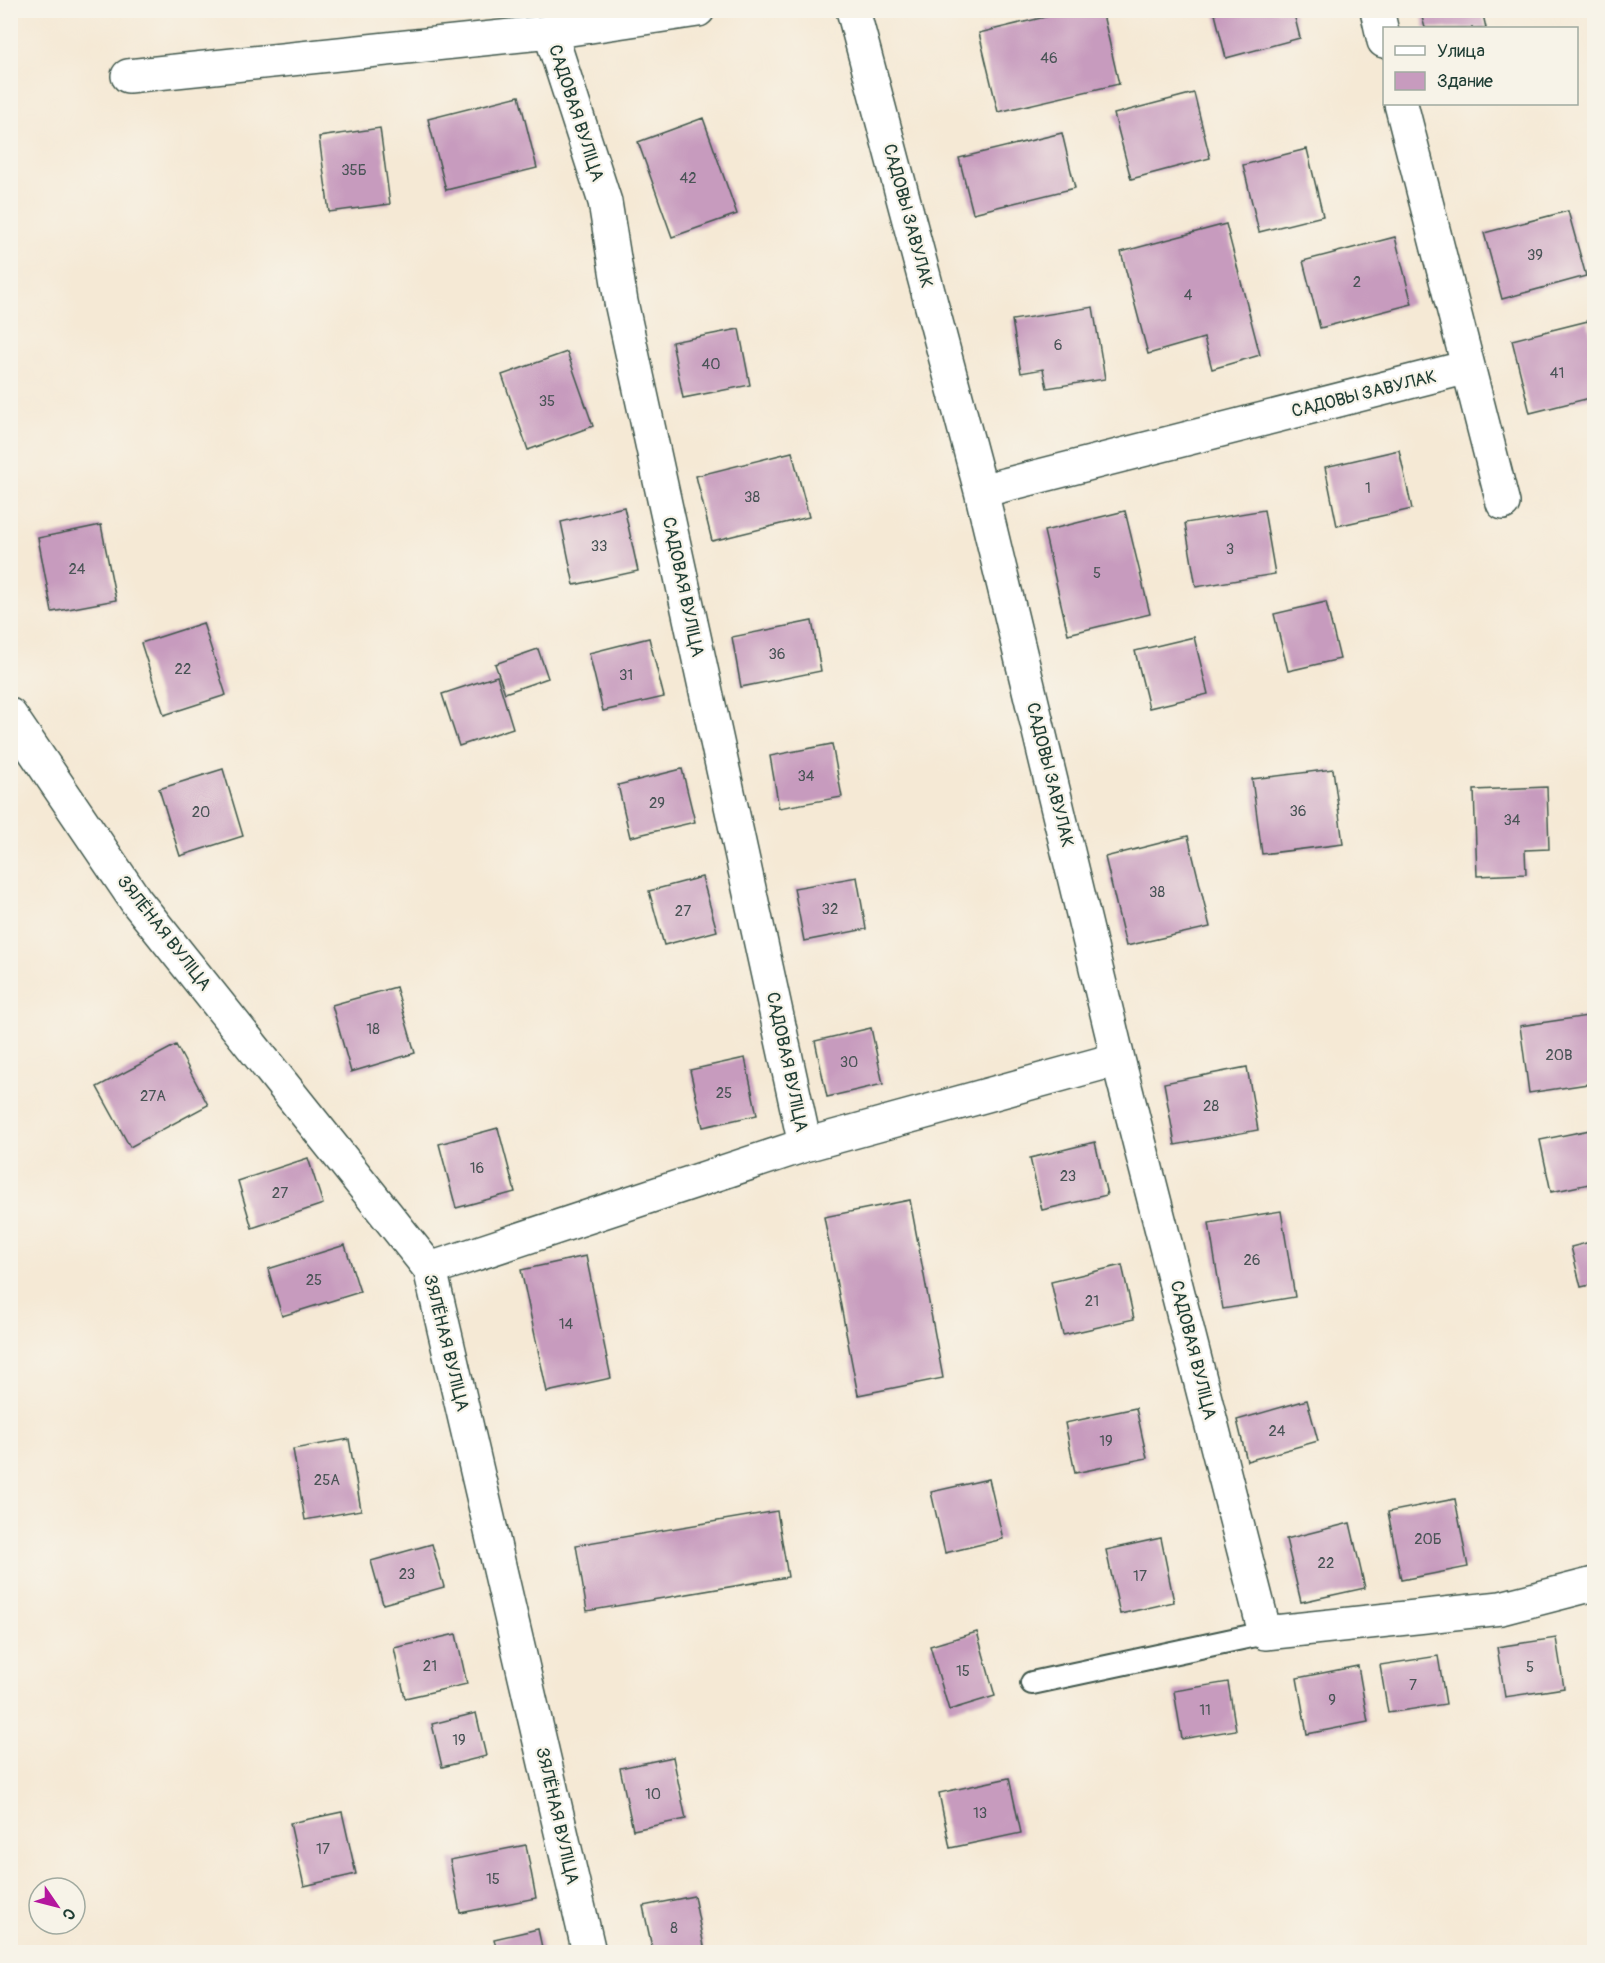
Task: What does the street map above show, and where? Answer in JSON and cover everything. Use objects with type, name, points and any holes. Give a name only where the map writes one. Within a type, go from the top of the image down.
[{"type":"street","points":[[128,76],[550,33],[698,10]]},
{"type":"street","name":"САДОВЫ ЗАВУЛАК","points":[[853,10],[981,491],[1118,1059]]},
{"type":"street","points":[[1377,10],[1383,37]]},
{"type":"street","name":"САДОВАЯ ВУЛІЦА","points":[[550,33],[605,202],[621,302],[805,1145]]},
{"type":"street","points":[[1401,105],[1503,503]]},
{"type":"street","name":"САДОВЫ ЗАВУЛАК","points":[[981,491],[1468,368]]},
{"type":"street","name":"ЗЯЛЁНАЯ ВУЛІЦА","points":[[10,715],[136,901],[430,1269],[588,1953]]},
{"type":"street","name":"САДОВАЯ ВУЛІЦА","points":[[430,1269],[805,1145],[1118,1059],[1265,1633]]},
{"type":"street","points":[[1265,1633],[1501,1608],[1594,1584]]},
{"type":"lane","points":[[1032,1683],[1265,1633]]},
{"type":"building","points":[[1074,10],[1102,10],[1119,84],[998,112],[979,33]]},
{"type":"building","points":[[1214,10],[1293,10],[1300,38],[1226,58]]},
{"type":"building","points":[[1420,10],[1482,10],[1486,27],[1425,27]]},
{"type":"building","points":[[1194,93],[1210,158],[1131,179],[1114,114]]},
{"type":"building","points":[[519,96],[537,168],[446,190],[428,119]]},
{"type":"building","points":[[703,118],[737,214],[672,237],[638,142]]},
{"type":"building","points":[[380,128],[390,204],[329,212],[319,137]]},
{"type":"building","points":[[1062,133],[1075,188],[973,213],[959,158]]},
{"type":"building","points":[[1307,149],[1323,216],[1259,232],[1243,165]]},
{"type":"building","points":[[1568,211],[1586,276],[1502,299],[1484,233]]},
{"type":"building","points":[[1226,224],[1260,355],[1212,369],[1204,338],[1148,354],[1121,252]]},
{"type":"building","points":[[1395,237],[1412,304],[1320,328],[1303,261]]},
{"type":"building","points":[[1093,307],[1105,379],[1047,388],[1043,369],[1021,373],[1012,320]]},
{"type":"building","points":[[1588,321],[1594,349],[1594,397],[1530,413],[1512,340]]},
{"type":"building","points":[[739,329],[750,385],[683,398],[672,342]]},
{"type":"building","points":[[567,352],[593,426],[528,450],[502,375]]},
{"type":"building","points":[[1399,450],[1412,509],[1337,526],[1325,467]]},
{"type":"building","points":[[792,452],[809,517],[712,541],[696,476]]},
{"type":"building","points":[[624,507],[638,571],[574,585],[561,522]]},
{"type":"building","points":[[1264,510],[1275,574],[1196,587],[1185,523]]},
{"type":"building","points":[[1125,511],[1150,614],[1068,634],[1044,531]]},
{"type":"building","points":[[101,525],[116,600],[52,612],[38,538]]},
{"type":"building","points":[[1326,602],[1340,659],[1288,671],[1274,614]]},
{"type":"building","points":[[812,621],[821,671],[741,687],[732,637]]},
{"type":"building","points":[[203,623],[226,695],[164,715],[141,643]]},
{"type":"building","points":[[1194,637],[1208,694],[1149,708],[1135,651]]},
{"type":"building","points":[[649,638],[664,697],[603,711],[589,653]]},
{"type":"building","points":[[538,649],[548,678],[505,693],[495,664]]},
{"type":"building","points":[[497,676],[513,728],[459,746],[442,694]]},
{"type":"building","points":[[832,744],[842,797],[779,808],[770,756]]},
{"type":"building","points":[[223,769],[243,836],[180,856],[159,789]]},
{"type":"building","points":[[682,769],[695,822],[630,837],[618,785]]},
{"type":"building","points":[[1333,769],[1343,844],[1262,854],[1252,779]]},
{"type":"building","points":[[1547,787],[1549,849],[1525,850],[1526,874],[1477,876],[1474,790]]},
{"type":"building","points":[[1188,836],[1210,927],[1126,946],[1105,857]]},
{"type":"building","points":[[702,877],[717,931],[664,945],[649,891]]},
{"type":"building","points":[[857,877],[866,929],[804,941],[794,888]]},
{"type":"building","points":[[396,987],[415,1053],[351,1072],[332,1005]]},
{"type":"building","points":[[1594,1015],[1594,1083],[1529,1093],[1520,1026]]},
{"type":"building","points":[[871,1028],[883,1084],[827,1097],[815,1041]]},
{"type":"building","points":[[176,1045],[208,1105],[130,1147],[97,1087]]},
{"type":"building","points":[[745,1058],[757,1115],[703,1127],[690,1070]]},
{"type":"building","points":[[1247,1067],[1258,1130],[1175,1145],[1164,1083]]},
{"type":"building","points":[[498,1128],[515,1192],[456,1208],[439,1144]]},
{"type":"building","points":[[1590,1130],[1594,1149],[1594,1183],[1551,1192],[1540,1140]]},
{"type":"building","points":[[1095,1142],[1107,1195],[1042,1210],[1030,1158]]},
{"type":"building","points":[[308,1158],[323,1204],[252,1228],[238,1181]]},
{"type":"building","points":[[910,1200],[943,1378],[858,1395],[824,1217]]},
{"type":"building","points":[[1281,1211],[1295,1297],[1223,1309],[1209,1223]]},
{"type":"building","points":[[1594,1241],[1594,1284],[1581,1287],[1571,1247]]},
{"type":"building","points":[[345,1245],[360,1292],[282,1316],[268,1269]]},
{"type":"building","points":[[586,1256],[611,1378],[547,1392],[521,1270]]},
{"type":"building","points":[[1122,1265],[1134,1319],[1063,1335],[1051,1282]]},
{"type":"building","points":[[1307,1400],[1318,1441],[1247,1461],[1237,1420]]},
{"type":"building","points":[[1136,1408],[1147,1458],[1075,1473],[1065,1423]]},
{"type":"building","points":[[349,1439],[361,1510],[305,1520],[293,1449]]},
{"type":"building","points":[[989,1479],[1003,1539],[945,1553],[931,1492]]},
{"type":"building","points":[[1455,1499],[1468,1567],[1401,1580],[1388,1512]]},
{"type":"building","points":[[777,1511],[788,1577],[587,1611],[576,1545]]},
{"type":"building","points":[[1350,1523],[1365,1588],[1301,1602],[1286,1539]]},
{"type":"building","points":[[1161,1538],[1174,1602],[1120,1614],[1106,1550]]},
{"type":"building","points":[[432,1544],[444,1587],[383,1604],[371,1561]]},
{"type":"building","points":[[977,1632],[995,1696],[949,1710],[930,1646]]},
{"type":"building","points":[[456,1634],[467,1684],[405,1698],[394,1648]]},
{"type":"building","points":[[1556,1638],[1564,1688],[1505,1697],[1497,1647]]},
{"type":"building","points":[[1438,1656],[1446,1704],[1388,1713],[1380,1665]]},
{"type":"building","points":[[1358,1666],[1368,1722],[1307,1734],[1297,1678]]},
{"type":"building","points":[[1228,1682],[1236,1730],[1182,1739],[1174,1691]]},
{"type":"building","points":[[476,1713],[486,1756],[442,1767],[432,1724]]},
{"type":"building","points":[[673,1757],[686,1819],[633,1830],[620,1768]]},
{"type":"building","points":[[1009,1778],[1021,1833],[950,1848],[939,1793]]},
{"type":"building","points":[[342,1812],[356,1874],[304,1886],[290,1823]]},
{"type":"building","points":[[526,1845],[536,1898],[460,1913],[450,1860]]},
{"type":"building","points":[[694,1896],[705,1951],[653,1952],[643,1906]]},
{"type":"building","points":[[538,1929],[543,1952],[497,1952],[494,1939]]}]
